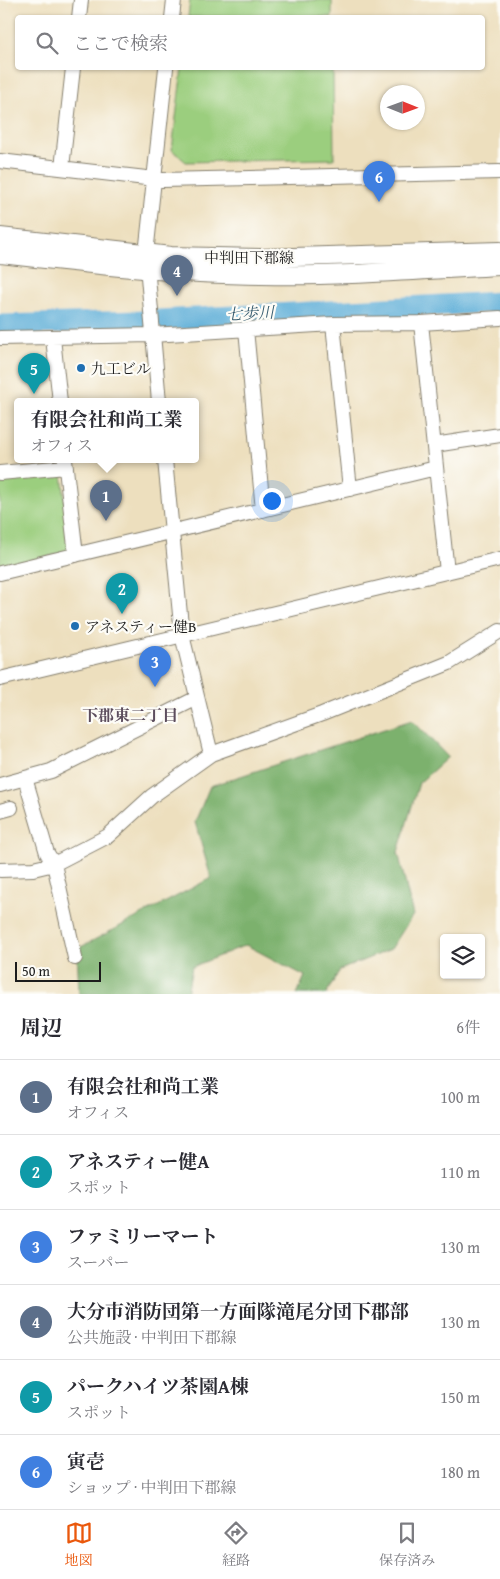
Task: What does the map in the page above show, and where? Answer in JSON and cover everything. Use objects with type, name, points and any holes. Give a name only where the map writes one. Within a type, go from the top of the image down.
[{"type":"main road","name":"中判田下郡線","points":[[0,237],[146,262],[262,276],[350,274],[500,266]]},
{"type":"main road","name":"中判田下郡線","points":[[0,254],[146,262],[500,251]]},
{"type":"street","points":[[79,15],[81,0]]},
{"type":"street","points":[[172,15],[174,0]]},
{"type":"street","points":[[62,168],[73,70]]},
{"type":"street","points":[[159,398],[146,262],[166,70]]},
{"type":"street","points":[[0,161],[154,179],[500,172]]},
{"type":"street","points":[[0,338],[53,338],[500,318]]},
{"type":"street","points":[[421,323],[447,572]]},
{"type":"street","points":[[333,324],[350,489]]},
{"type":"street","points":[[246,330],[264,510]]},
{"type":"street","points":[[53,338],[60,398]]},
{"type":"street","points":[[434,445],[500,435]]},
{"type":"street","points":[[165,463],[182,635],[212,754]]},
{"type":"street","points":[[0,473],[66,464],[76,555]]},
{"type":"street","points":[[0,573],[436,468]]},
{"type":"street","points":[[0,679],[500,559]]},
{"type":"street","points":[[0,870],[33,869],[54,864],[108,836],[152,796],[212,754],[322,714],[449,663],[500,631]]},
{"type":"street","points":[[0,785],[51,771],[197,698]]},
{"type":"street","points":[[25,778],[47,853],[54,864],[75,958]]},
{"type":"green space","points":[[190,0],[332,0],[332,15],[188,15]]},
{"type":"green space","points":[[182,70],[333,70],[334,159],[186,162],[172,150]]},
{"type":"green space","points":[[62,473],[70,547],[67,552],[0,568],[0,476]]},
{"type":"green space","points":[[412,720],[448,757],[419,783],[398,852],[413,915],[391,949],[340,970],[326,994],[297,994],[305,976],[246,945],[192,967],[187,994],[79,994],[77,949],[211,878],[195,822],[210,786]]},
{"type":"waterway","name":"七歩川","points":[[0,325],[139,321],[500,302]]},
{"type":"place","name":"寅壱","points":[[379,202]]},
{"type":"place","name":"大分市消防団第一方面隊滝尾分団下郡部","points":[[177,296]]},
{"type":"place","name":"九工ビル","points":[[81,368]]},
{"type":"place","name":"パークハイツ茶園A棟","points":[[34,394]]},
{"type":"place","name":"有限会社和尚工業","points":[[106,521]]},
{"type":"place","name":"アネスティー健A","points":[[122,614]]},
{"type":"place","name":"アネスティー健B","points":[[75,626]]},
{"type":"place","name":"ファミリーマート","points":[[155,687]]},
{"type":"district","name":"下郡東二丁目","points":[[130,715]]}]
